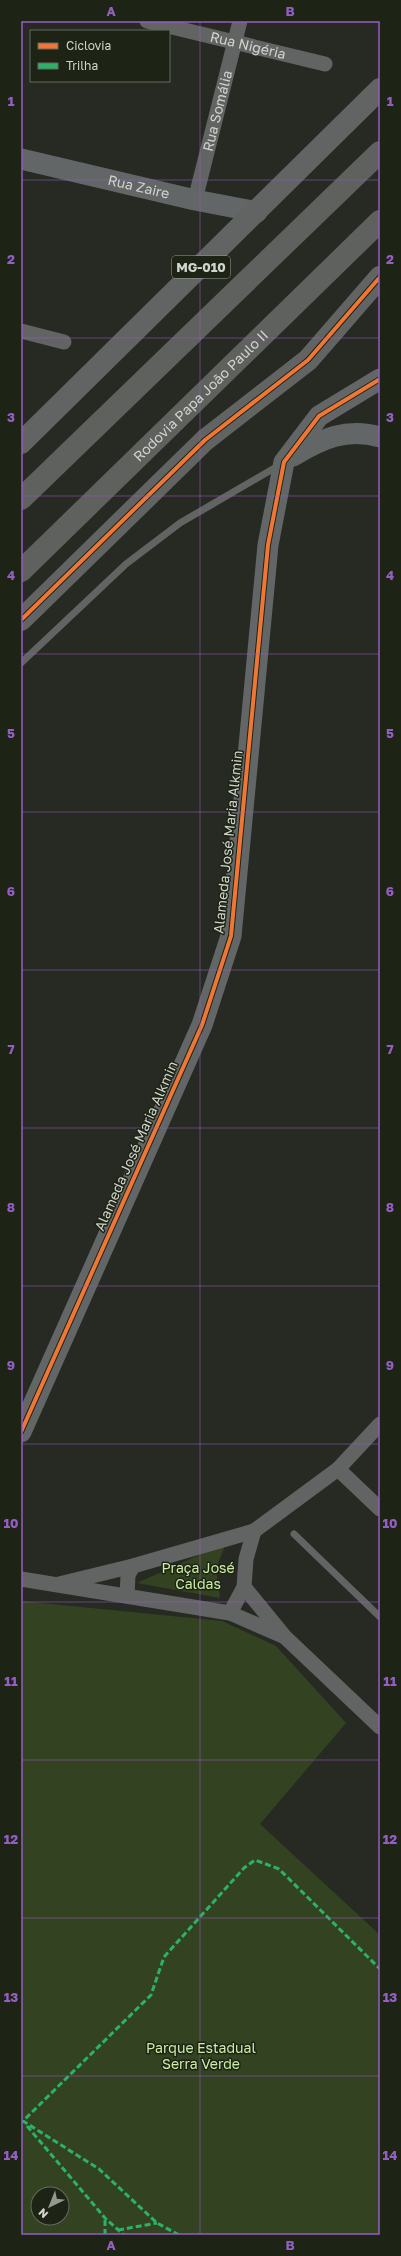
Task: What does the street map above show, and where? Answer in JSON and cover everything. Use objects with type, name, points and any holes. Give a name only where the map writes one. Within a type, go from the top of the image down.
[{"type":"highway","name":"MG-010","points":[[21,499],[380,152]]},
{"type":"highway","name":"Rodovia Papa João Paulo II","points":[[21,571],[380,221]]},
{"type":"main road","name":"MG-010","points":[[21,443],[380,90]]},
{"type":"main road","points":[[21,620],[205,440],[308,360],[380,277]]},
{"type":"street","name":"Rua Nigéria","points":[[147,21],[326,64]]},
{"type":"street","name":"Rua Somália","points":[[195,200],[240,21]]},
{"type":"street","name":"Rua Zaire","points":[[21,159],[195,200],[257,212]]},
{"type":"street","points":[[21,331],[64,342]]},
{"type":"street","points":[[373,435],[354,418],[354,408],[377,381]]},
{"type":"street","name":"Alameda José Maria Alkmin","points":[[21,1432],[202,1025],[231,936],[268,545],[284,462],[319,416],[377,381]]},
{"type":"street","points":[[284,462],[315,443],[353,432],[373,435]]},
{"type":"street","points":[[59,1584],[133,1566],[254,1530],[338,1469],[380,1424]]},
{"type":"street","points":[[338,1469],[380,1509]]},
{"type":"street","points":[[230,1613],[244,1588],[246,1559],[254,1530]]},
{"type":"street","points":[[128,1596],[128,1575],[133,1566]]},
{"type":"street","points":[[21,1579],[230,1613],[285,1637]]},
{"type":"street","points":[[244,1588],[285,1637],[380,1727]]},
{"type":"lane","points":[[21,663],[126,564],[180,523],[269,473],[284,462]]},
{"type":"lane","points":[[294,1534],[380,1617]]},
{"type":"green space","name":"Praça José Caldas","points":[[226,1543],[216,1569],[220,1598],[137,1583]]},
{"type":"green space","name":"Parque Estadual Serra Verde","points":[[21,1601],[222,1621],[276,1646],[346,1723],[260,1824],[380,1935],[380,2235],[21,2235]]},
{"type":"marked path","points":[[179,2235],[157,2223],[99,2169],[23,2121],[151,1995],[164,1957],[244,1868],[255,1860],[279,1869],[380,1969]]},
{"type":"marked path","points":[[27,2126],[105,2218],[124,2235]]},
{"type":"marked path","points":[[105,2218],[105,2235]]},
{"type":"marked path","points":[[118,2230],[157,2223]]},
{"type":"cycle path","points":[[21,620],[205,440],[308,360],[380,277]]},
{"type":"cycle path","points":[[21,1432],[202,1025],[231,936],[268,545],[284,462],[319,416],[380,379]]}]
